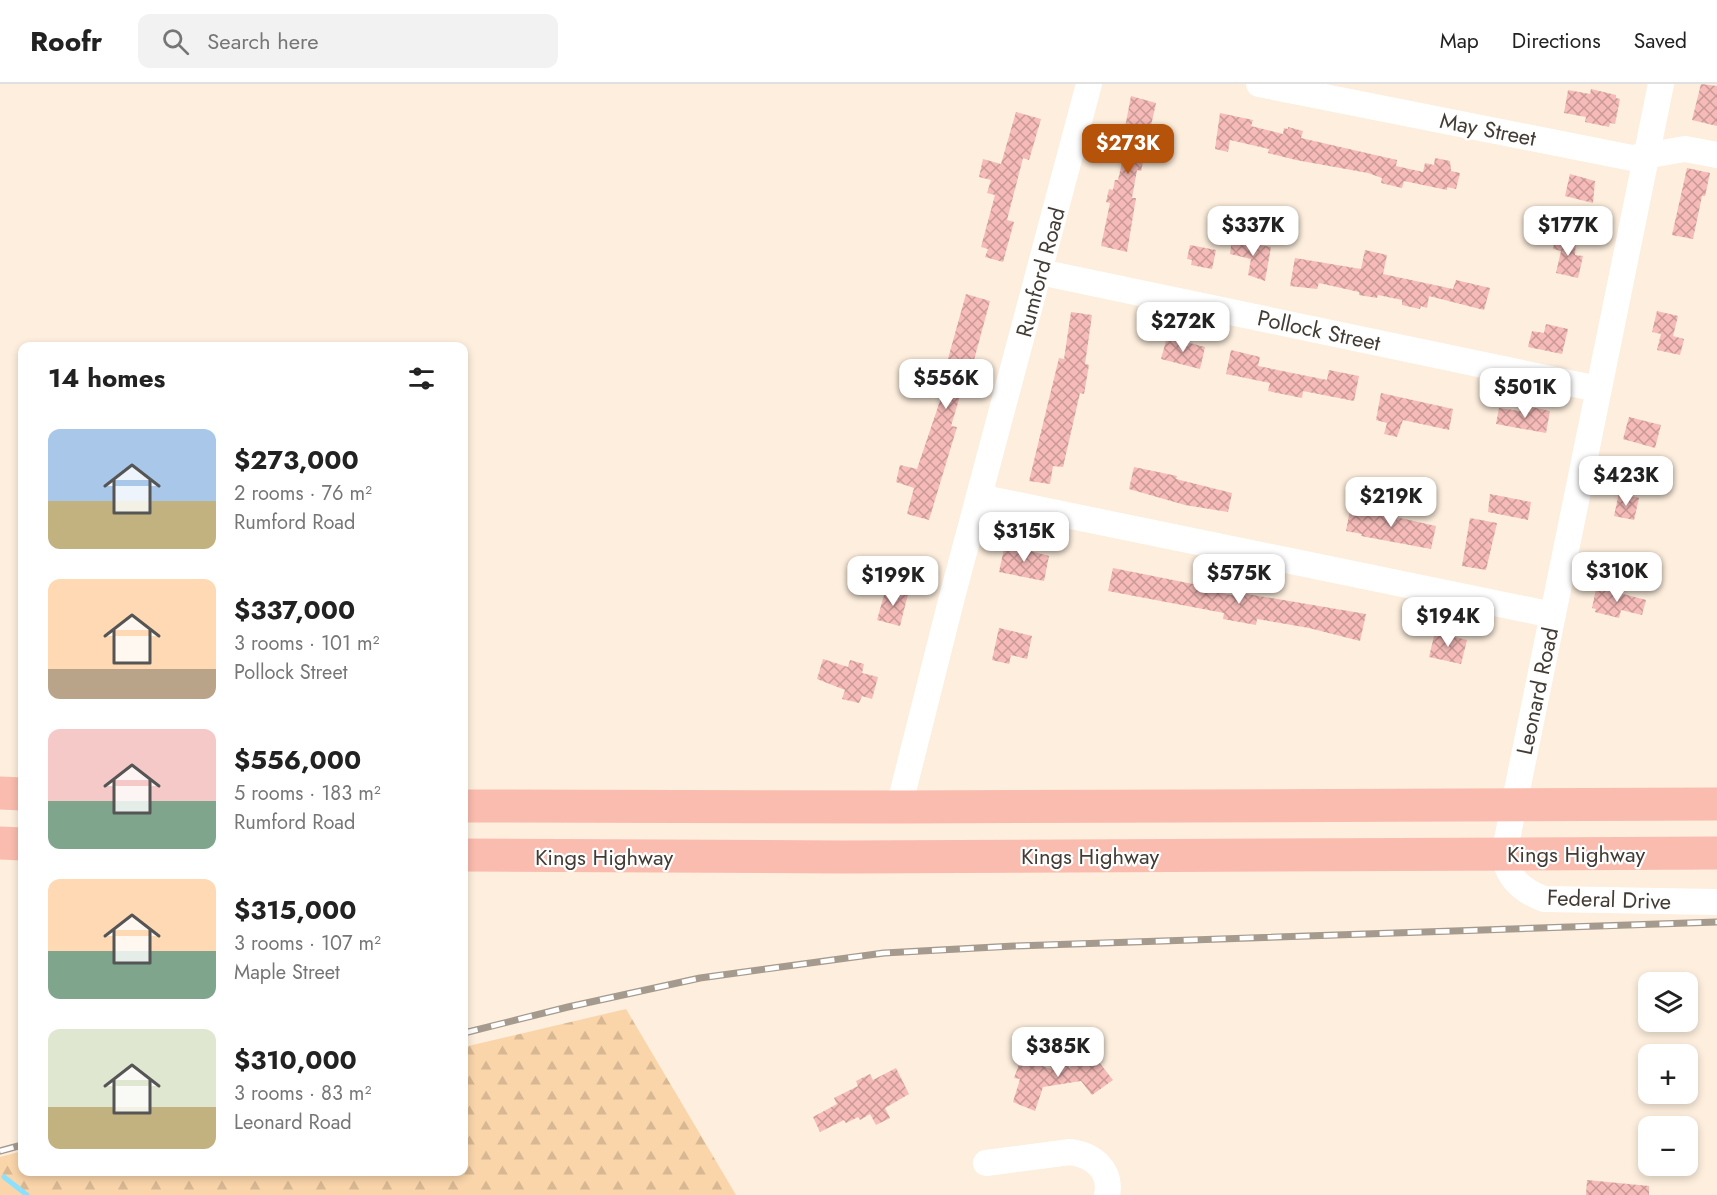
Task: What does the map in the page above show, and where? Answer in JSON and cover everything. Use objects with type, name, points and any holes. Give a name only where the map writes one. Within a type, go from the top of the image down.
[{"type":"highway","points":[[0,793],[18,794]]},
{"type":"highway","points":[[468,806],[1717,804]]},
{"type":"highway","points":[[0,843],[18,844]]},
{"type":"highway","name":"Kings Highway","points":[[468,855],[856,857],[1717,853]]},
{"type":"street","name":"Rumford Road","points":[[899,807],[1089,84]]},
{"type":"street","name":"May Street","points":[[1259,84],[1632,158],[1646,157],[1669,149],[1685,148],[1717,155]]},
{"type":"street","name":"Leonard Road","points":[[1513,805],[1661,84]]},
{"type":"street","name":"Pollock Street","points":[[1040,272],[1598,390]]},
{"type":"street","points":[[979,497],[1553,615]]},
{"type":"street","points":[[1504,854],[1513,805]]},
{"type":"street","name":"Federal Drive","points":[[1504,854],[1506,865],[1519,886],[1544,899],[1717,902]]},
{"type":"street","points":[[986,1163],[1070,1152],[1082,1153],[1093,1158],[1101,1167],[1108,1182],[1107,1195]]},
{"type":"green space","points":[[626,1009],[736,1195],[0,1195],[0,1157],[18,1152],[18,1176],[468,1176],[468,1046]]},
{"type":"building","points":[[1701,84],[1717,86],[1717,126],[1692,120]]},
{"type":"building","points":[[1591,89],[1616,95],[1616,98],[1620,99],[1615,124],[1610,123],[1609,127],[1585,122],[1586,117],[1564,113],[1568,90],[1590,94]]},
{"type":"building","points":[[1131,96],[1156,103],[1141,171],[1137,170],[1132,198],[1136,198],[1127,252],[1101,246],[1110,203],[1106,202],[1109,189],[1113,190],[1115,180],[1118,180],[1124,154],[1120,154]]},
{"type":"building","points":[[1016,112],[1041,119],[1029,160],[1023,158],[1007,220],[1014,222],[1003,262],[985,257],[988,249],[981,247],[995,195],[987,193],[991,180],[979,177],[983,159],[1001,164]]},
{"type":"building","points":[[1220,113],[1253,120],[1251,126],[1283,134],[1284,128],[1288,129],[1288,127],[1303,131],[1301,138],[1397,160],[1396,166],[1423,172],[1425,163],[1434,165],[1435,158],[1450,161],[1451,171],[1460,173],[1456,189],[1447,187],[1447,190],[1404,181],[1402,188],[1381,183],[1382,178],[1368,173],[1296,160],[1268,153],[1269,149],[1230,140],[1228,152],[1215,149]]},
{"type":"building","points":[[1687,168],[1710,173],[1705,196],[1702,196],[1693,239],[1672,235]]},
{"type":"building","points":[[1570,174],[1595,181],[1593,203],[1565,196]]},
{"type":"building","points":[[1556,235],[1576,239],[1575,255],[1583,256],[1578,278],[1556,273],[1561,251],[1553,249]]},
{"type":"building","points":[[1232,240],[1271,247],[1265,281],[1248,275],[1251,259],[1230,254]]},
{"type":"building","points":[[1190,245],[1216,250],[1212,269],[1191,265],[1192,260],[1187,259]]},
{"type":"building","points":[[1365,250],[1387,255],[1383,274],[1453,289],[1456,280],[1490,288],[1484,310],[1429,296],[1427,308],[1421,306],[1420,309],[1402,305],[1402,300],[1378,295],[1377,298],[1359,295],[1359,292],[1319,283],[1317,289],[1290,286],[1295,258],[1361,269]]},
{"type":"building","points":[[966,294],[990,301],[968,382],[963,398],[960,396],[951,426],[957,427],[929,520],[907,514],[914,488],[896,482],[900,465],[917,469],[943,392],[939,391]]},
{"type":"building","points":[[1657,311],[1678,316],[1673,336],[1684,339],[1680,355],[1657,350],[1661,334],[1652,332]]},
{"type":"building","points":[[1071,312],[1092,315],[1085,364],[1089,365],[1084,394],[1080,393],[1063,467],[1053,466],[1050,484],[1029,481],[1059,358],[1064,359]]},
{"type":"building","points":[[1546,324],[1568,329],[1562,354],[1528,347],[1532,331],[1544,333]]},
{"type":"building","points":[[1167,337],[1205,347],[1200,369],[1161,359]]},
{"type":"building","points":[[1231,350],[1260,357],[1258,366],[1327,380],[1329,370],[1359,376],[1354,401],[1303,391],[1302,398],[1268,391],[1270,383],[1226,374]]},
{"type":"building","points":[[1381,393],[1453,409],[1449,430],[1403,420],[1397,437],[1384,434],[1387,423],[1376,420]]},
{"type":"building","points":[[1521,405],[1550,411],[1546,433],[1496,424],[1499,408],[1520,411]]},
{"type":"building","points":[[1629,417],[1661,425],[1655,448],[1623,439]]},
{"type":"building","points":[[1134,467],[1177,476],[1176,479],[1232,493],[1228,512],[1185,505],[1129,489]]},
{"type":"building","points":[[1619,493],[1639,498],[1634,520],[1614,516]]},
{"type":"building","points":[[1490,494],[1531,502],[1528,520],[1488,512]]},
{"type":"building","points":[[1368,506],[1383,509],[1382,514],[1436,526],[1431,549],[1346,531],[1350,510],[1366,514]]},
{"type":"building","points":[[1470,518],[1497,523],[1486,570],[1462,566]]},
{"type":"building","points":[[1005,544],[1049,556],[1044,581],[999,572]]},
{"type":"building","points":[[1113,568],[1208,587],[1208,590],[1241,597],[1241,593],[1366,614],[1360,641],[1309,628],[1257,619],[1256,625],[1223,619],[1224,613],[1108,591]]},
{"type":"building","points":[[886,588],[908,594],[900,626],[877,620]]},
{"type":"building","points":[[1601,588],[1646,600],[1642,615],[1621,610],[1619,618],[1595,612],[1596,609],[1592,608],[1596,589],[1601,590]]},
{"type":"building","points":[[999,628],[1032,636],[1027,659],[1011,655],[1009,664],[992,660]]},
{"type":"building","points":[[1435,632],[1467,640],[1461,664],[1429,657]]},
{"type":"building","points":[[823,659],[848,667],[850,660],[864,664],[862,673],[878,677],[872,699],[862,696],[859,703],[842,699],[845,690],[817,679]]},
{"type":"building","points":[[1090,1051],[1113,1080],[1092,1095],[1081,1081],[1043,1087],[1035,1111],[1013,1102],[1020,1079],[1014,1078],[1021,1059],[1051,1069],[1049,1060],[1067,1057],[1069,1068]]},
{"type":"building","points":[[896,1068],[909,1094],[885,1108],[890,1118],[876,1125],[870,1114],[860,1120],[858,1117],[846,1123],[844,1120],[820,1132],[813,1117],[837,1104],[834,1098],[858,1086],[856,1081],[870,1074],[873,1080]]},
{"type":"building","points":[[1587,1180],[1649,1186],[1649,1195],[1586,1195]]},
{"type":"waterway","points":[[4,1177],[27,1195]]},
{"type":"railway","points":[[468,1032],[700,978],[884,953],[1014,946],[1717,922]]},
{"type":"railway","points":[[0,1151],[18,1146]]}]
